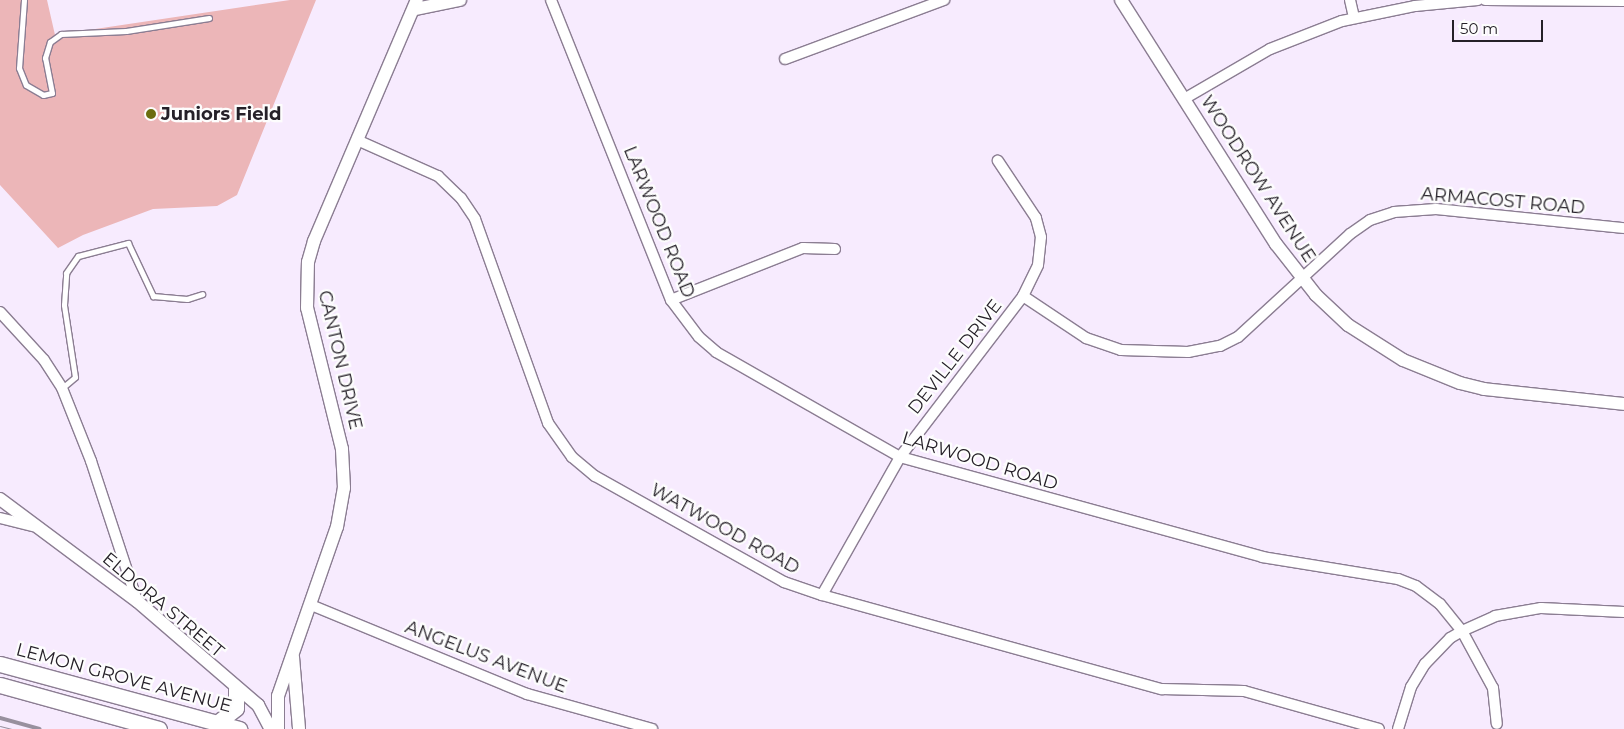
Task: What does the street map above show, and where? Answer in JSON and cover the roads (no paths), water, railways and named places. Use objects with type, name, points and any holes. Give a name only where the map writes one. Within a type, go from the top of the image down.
[{"type":"main road","name":"LEMON GROVE AVENUE","points":[[0,664],[239,729]]},
{"type":"main road","points":[[0,685],[159,729]]},
{"type":"main road","points":[[217,723],[236,708],[236,689]]},
{"type":"street","points":[[416,5],[460,0]]},
{"type":"street","name":"LARWOOD ROAD","points":[[551,0],[672,300],[699,337],[716,352],[900,457],[1262,557],[1398,578],[1416,586],[1436,600],[1462,631],[1493,688],[1497,724]]},
{"type":"street","points":[[785,59],[944,0]]},
{"type":"street","name":"WOODROW AVENUE","points":[[1121,0],[1276,244],[1302,278],[1332,310],[1366,338],[1403,360],[1440,376],[1484,389],[1624,404]]},
{"type":"street","points":[[1350,0],[1354,17]]},
{"type":"street","points":[[1184,99],[1270,49],[1354,17],[1415,6],[1478,0]]},
{"type":"street","points":[[1485,0],[1624,1]]},
{"type":"street","name":"CANTON DRIVE","points":[[278,729],[278,696],[311,605],[340,514],[345,475],[339,436],[307,308],[306,272],[314,241],[416,5]]},
{"type":"street","name":"WATWOOD ROAD","points":[[357,140],[438,176],[466,205],[475,219],[548,423],[572,457],[596,476],[761,570],[784,582],[822,595],[1162,689],[1244,691],[1379,729]]},
{"type":"street","name":"DEVILLE DRIVE","points":[[822,595],[900,457],[1023,296],[1038,265],[1040,232],[1031,208],[998,161]]},
{"type":"street","name":"ARMACOST ROAD","points":[[1023,296],[1086,338],[1121,350],[1188,352],[1220,346],[1238,337],[1360,226],[1394,212],[1436,209],[1624,228]]},
{"type":"street","points":[[672,300],[803,248],[835,249]]},
{"type":"street","points":[[0,312],[44,360],[62,388],[91,460],[137,601]]},
{"type":"street","name":"ELDORA STREET","points":[[0,499],[137,601],[236,689],[258,705],[271,729]]},
{"type":"street","points":[[0,518],[34,526]]},
{"type":"street","name":"ANGELUS AVENUE","points":[[311,605],[527,694],[652,729]]},
{"type":"street","points":[[1398,729],[1411,687],[1425,664],[1450,638],[1462,631],[1495,616],[1541,608],[1624,612]]},
{"type":"street","name":"CANTON DRIVE","points":[[293,652],[299,729]]},
{"type":"lane","points":[[24,0],[20,68],[26,85],[43,95],[52,93],[45,58],[50,42],[61,34],[126,31],[209,18]]},
{"type":"lane","points":[[62,388],[75,377],[64,305],[66,273],[78,256],[128,243],[153,296],[187,299],[202,294]]},
{"type":"tram line","points":[[0,726],[12,729]]},
{"type":"railway","points":[[0,718],[40,729]]},
{"type":"place","name":"Juniors Field","points":[[151,114]]}]
